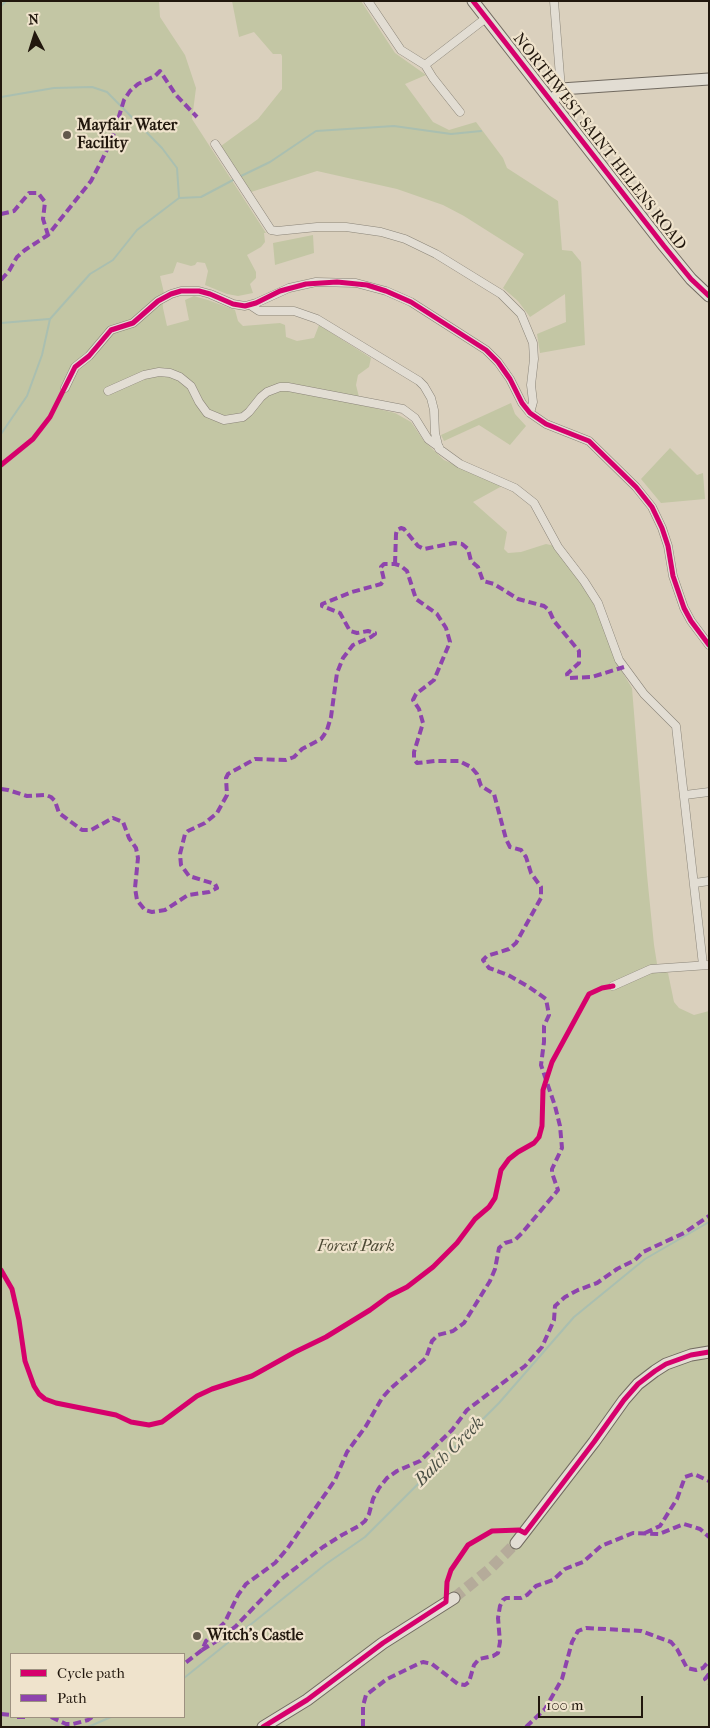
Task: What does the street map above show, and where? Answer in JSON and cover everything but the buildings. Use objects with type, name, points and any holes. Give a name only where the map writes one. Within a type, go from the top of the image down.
[{"type":"main road","name":"NORTHWEST SAINT HELENS ROAD","points":[[473,1],[664,246],[691,279],[709,296]]},
{"type":"main road","points":[[552,102],[562,89],[709,79]]},
{"type":"main road","points":[[516,1544],[638,1384],[655,1371],[680,1358],[709,1352]]},
{"type":"main road","points":[[263,1727],[287,1713],[401,1631],[450,1600]]},
{"type":"street","points":[[368,1],[401,50],[425,65],[460,112]]},
{"type":"street","points":[[554,1],[562,89]]},
{"type":"street","points":[[425,65],[486,18]]},
{"type":"street","points":[[215,144],[273,231],[317,226],[346,226],[381,232],[405,239],[436,254],[501,294],[521,314],[533,343],[534,359],[530,385],[533,402],[530,412]]},
{"type":"street","points":[[65,388],[75,368],[89,356],[111,330],[133,323],[158,301],[171,294],[181,291],[198,291],[233,304],[250,305],[290,288],[316,282],[356,283],[386,291],[411,302],[486,350],[498,362],[510,379],[522,403],[530,412],[546,424],[589,441],[645,497],[662,528],[668,546],[673,576],[684,608],[709,645]]},
{"type":"street","points":[[250,305],[259,311],[294,311],[317,319],[419,381],[432,398],[435,433],[439,447]]},
{"type":"street","points":[[108,391],[144,375],[159,372],[170,373],[180,377],[191,386],[207,413],[224,420],[242,417],[267,392],[288,386],[403,409],[415,418],[428,440],[455,461],[515,488],[534,502],[558,547],[598,603],[619,660],[644,694],[676,726],[706,965],[651,969],[614,986]]},
{"type":"street","points":[[685,795],[709,792]]},
{"type":"street","points":[[695,883],[709,881]]},
{"type":"green space","name":"Forest Park","points":[[1,1],[159,1],[160,17],[185,55],[196,88],[192,119],[266,233],[264,233],[265,242],[261,247],[247,255],[256,272],[256,278],[250,284],[253,293],[238,296],[227,294],[205,285],[208,271],[205,263],[197,262],[191,266],[177,262],[173,273],[160,276],[164,293],[162,295],[163,308],[167,326],[189,320],[185,300],[194,296],[235,310],[238,321],[243,326],[280,323],[285,325],[286,337],[297,341],[314,338],[319,325],[371,358],[369,367],[358,375],[356,385],[361,405],[395,413],[411,422],[424,441],[444,460],[502,486],[473,502],[507,532],[504,549],[508,553],[521,552],[546,544],[555,546],[592,600],[618,665],[632,688],[647,875],[658,970],[668,973],[674,1002],[679,1008],[694,1015],[709,1011],[709,1727],[1,1727]]},
{"type":"green space","points":[[232,1],[361,1],[395,53],[426,75],[405,84],[433,122],[449,130],[476,122],[503,158],[507,168],[558,201],[562,250],[572,251],[581,262],[585,345],[540,353],[537,334],[566,322],[565,294],[530,317],[518,301],[503,288],[524,254],[443,205],[397,189],[317,171],[251,192],[221,146],[258,119],[282,89],[282,56],[281,54],[273,54],[254,32],[239,37]]},
{"type":"green space","points":[[313,235],[314,253],[275,265],[273,243]]},
{"type":"green space","points":[[511,403],[515,414],[526,426],[510,445],[479,425],[444,441],[441,435]]},
{"type":"green space","points":[[670,448],[697,475],[703,473],[705,499],[661,503],[641,479]]},
{"type":"waterway","points":[[1,6],[6,1]]},
{"type":"waterway","points":[[1,97],[54,88],[92,87],[107,92],[162,148],[177,168],[179,197]]},
{"type":"waterway","points":[[239,177],[270,162],[316,131],[394,126],[451,134],[481,131]]},
{"type":"waterway","points":[[1,434],[27,396],[42,355],[50,319],[90,274],[113,260],[137,230],[179,198],[201,197],[235,179]]},
{"type":"waterway","points":[[1,323],[49,319]]},
{"type":"waterway","name":"Balch Creek","points":[[185,1677],[326,1564],[365,1537],[499,1403],[574,1317],[645,1259],[709,1222]]},
{"type":"waterway","name":"Balch Creek","points":[[88,1727],[109,1718]]},
{"type":"tunnel","points":[[454,1598],[491,1568],[516,1543]]},
{"type":"marked path","points":[[1,280],[17,257],[48,235],[91,181],[112,139],[124,100],[138,84],[155,76],[160,71],[176,95],[197,117]]},
{"type":"marked path","points":[[1,214],[14,211],[29,193],[38,193],[45,202],[43,219],[48,235]]},
{"type":"marked path","points":[[395,564],[396,534],[397,530],[401,528],[418,546],[424,549],[454,543],[462,544],[468,549],[471,561],[478,567],[483,581],[494,584],[518,599],[544,606],[549,610],[554,621],[579,651],[579,663],[567,674],[568,678],[592,677],[624,667]]},
{"type":"marked path","points":[[1,789],[27,796],[46,795],[51,797],[55,801],[59,813],[82,830],[91,830],[113,818],[123,822],[129,838],[136,848],[138,858],[135,888],[137,900],[145,910],[152,912],[165,910],[188,895],[209,892],[217,888],[215,884],[189,876],[181,865],[180,854],[185,834],[205,823],[217,813],[227,795],[226,778],[228,774],[255,759],[286,760],[294,757],[302,749],[321,739],[327,730],[331,717],[337,673],[343,658],[353,645],[375,634],[368,631],[357,633],[350,631],[340,613],[322,606],[322,604],[352,592],[381,584],[384,580],[381,567],[384,564],[395,564],[407,571],[416,599],[437,614],[446,628],[450,642],[434,680],[416,694],[413,700],[419,709],[423,723],[414,752],[414,759],[417,763],[459,761],[471,767],[477,774],[481,786],[494,794],[506,839],[510,847],[521,850],[526,857],[531,873],[541,887],[541,898],[516,943],[509,949],[487,956],[483,960],[489,968],[508,975],[546,999],[549,1015],[544,1026],[541,1065],[560,1126],[562,1148],[552,1169],[558,1190],[515,1240],[505,1243],[499,1248],[495,1269],[490,1281],[464,1323],[453,1331],[438,1335],[432,1341],[426,1358],[382,1398],[366,1426],[347,1452],[335,1480],[287,1549],[275,1563],[246,1584],[238,1595],[225,1622],[206,1641],[202,1650],[185,1663]]},
{"type":"marked path","points":[[202,1650],[236,1626],[280,1580],[323,1547],[365,1521],[373,1499],[387,1478],[397,1471],[420,1461],[452,1430],[467,1410],[525,1366],[542,1347],[554,1320],[555,1306],[565,1297],[597,1283],[617,1269],[635,1260],[643,1252],[684,1233],[709,1216]]},
{"type":"marked path","points":[[645,1533],[660,1526],[677,1499],[685,1477],[694,1474],[709,1481]]},
{"type":"marked path","points":[[363,1727],[363,1706],[366,1695],[387,1679],[418,1664],[423,1662],[432,1664],[458,1684],[465,1685],[469,1682],[474,1665],[479,1659],[498,1653],[500,1642],[498,1618],[500,1606],[506,1598],[521,1598],[527,1595],[536,1586],[553,1580],[565,1569],[583,1562],[601,1546],[633,1533],[659,1534],[684,1524],[700,1529],[709,1537]]},
{"type":"marked path","points":[[526,1727],[545,1709],[562,1679],[572,1642],[578,1631],[586,1628],[641,1631],[671,1642],[687,1668],[696,1670],[703,1668],[709,1661]]},
{"type":"marked path","points":[[709,1674],[705,1679],[709,1683]]},
{"type":"marked path","points":[[1,1714],[10,1715]]},
{"type":"marked path","points":[[53,1718],[66,1724],[73,1724],[91,1718]]},
{"type":"cycle path","points":[[473,1],[664,246],[691,279],[709,296]]},
{"type":"cycle path","points":[[1,465],[33,439],[50,417],[75,367],[89,356],[111,330],[133,323],[158,301],[171,294],[181,291],[199,291],[233,304],[245,306],[256,303],[280,291],[306,284],[337,282],[367,285],[411,302],[486,350],[498,362],[510,379],[522,403],[530,413],[546,424],[589,441],[636,487],[652,507],[662,528],[668,546],[673,576],[684,608],[709,645]]},
{"type":"cycle path","points":[[1,1270],[12,1289],[25,1361],[39,1394],[45,1399],[56,1403],[116,1415],[131,1422],[149,1425],[162,1422],[197,1396],[252,1376],[326,1337],[389,1296],[407,1287],[433,1267],[457,1243],[475,1219],[489,1207],[495,1198],[501,1170],[509,1159],[534,1143],[539,1137],[542,1126],[543,1090],[552,1062],[589,994],[602,988],[613,986]]},
{"type":"cycle path","points":[[263,1727],[307,1700],[383,1643],[446,1602],[447,1582],[451,1570],[468,1545],[492,1531],[519,1530],[525,1533],[638,1384],[666,1364],[691,1355],[709,1352]]},
{"type":"place","name":"Mayfair Water Facility","points":[[67,135]]},
{"type":"place","name":"Witch's Castle","points":[[197,1636]]}]
